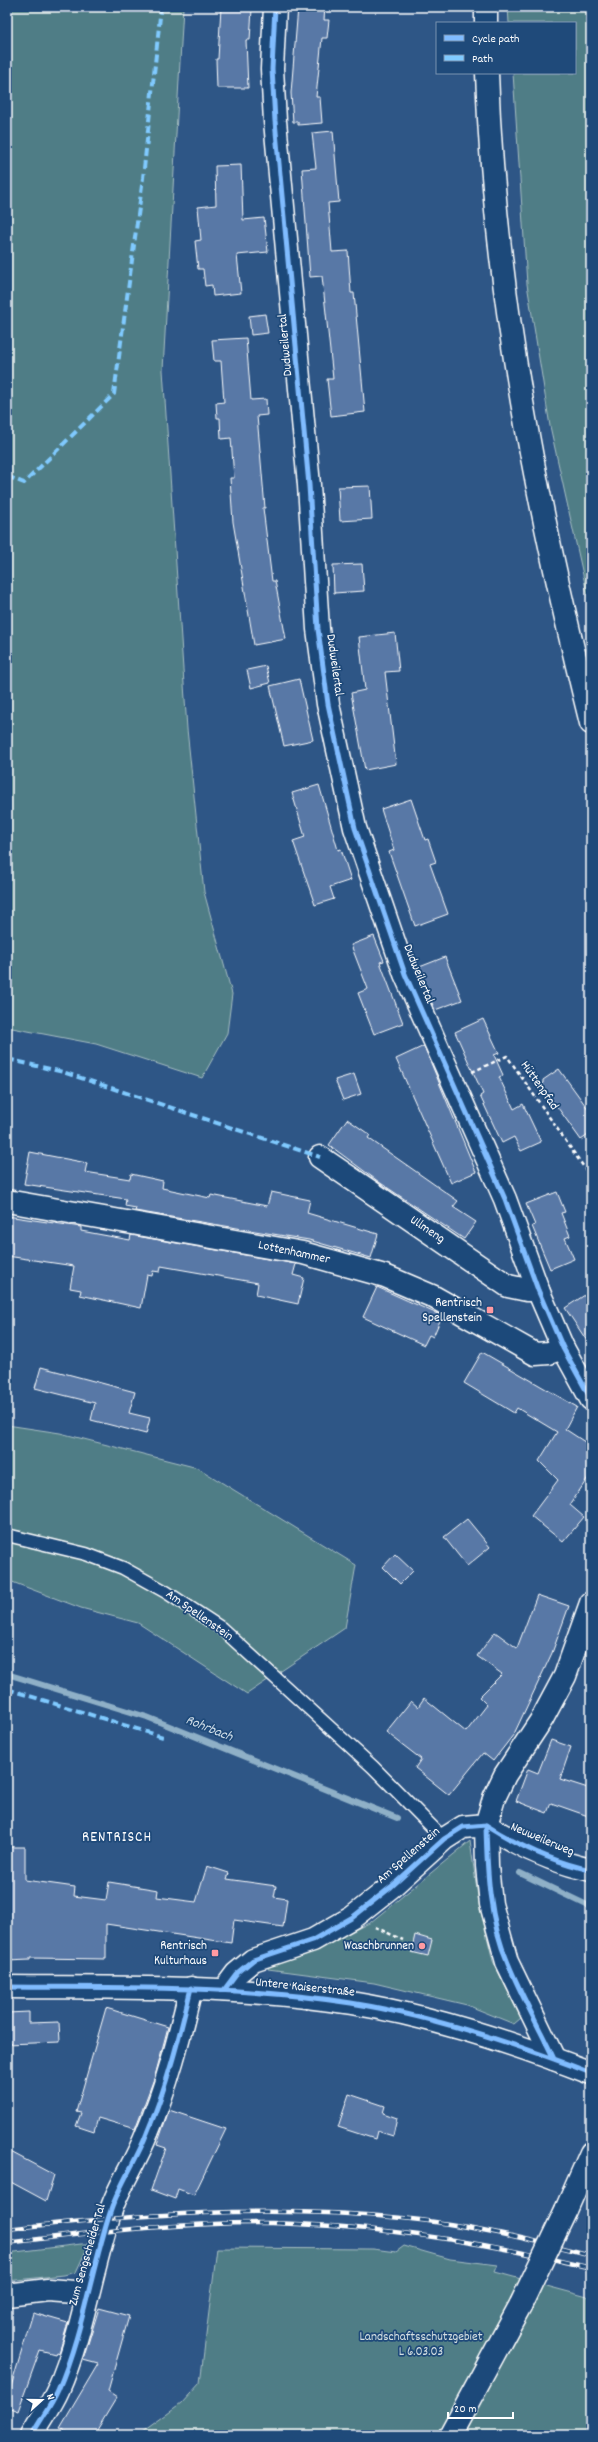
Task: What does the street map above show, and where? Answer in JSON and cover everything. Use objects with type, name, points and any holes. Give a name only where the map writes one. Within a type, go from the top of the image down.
[{"type":"street","name":"Dudweilertal","points":[[275,7],[272,69],[275,121],[308,469],[318,629],[328,704],[355,828],[377,898],[405,974],[505,1199],[538,1290]]},
{"type":"street","points":[[486,7],[486,22]]},
{"type":"street","points":[[487,74],[499,247],[520,383],[544,523],[591,724]]},
{"type":"street","name":"Ullmeng","points":[[320,1157],[508,1286],[527,1290],[538,1290]]},
{"type":"street","name":"Lottenhammer","points":[[7,1201],[303,1253],[385,1276],[432,1296],[535,1354],[549,1353],[563,1348]]},
{"type":"street","points":[[538,1290],[563,1348],[591,1399]]},
{"type":"street","points":[[554,2059],[507,1962],[491,1904],[487,1866],[486,1825],[494,1798],[505,1775],[542,1719],[565,1676],[591,1603]]},
{"type":"street","name":"Am Spellenstein","points":[[224,1990],[236,1974],[253,1960],[313,1940],[353,1917],[391,1887],[444,1839],[463,1827],[486,1825]]},
{"type":"street","name":"Neuweilerweg","points":[[486,1825],[514,1843],[560,1862],[591,1870]]},
{"type":"street","name":"Untere Kaiserstraße","points":[[7,1987],[191,1988],[350,2003],[394,2012],[478,2034],[591,2073]]},
{"type":"street","name":"Zum Sengscheider Tal","points":[[32,2435],[57,2392],[66,2370],[97,2254],[112,2208],[147,2135],[160,2101],[174,2056],[191,1988]]},
{"type":"street","points":[[450,2435],[521,2304],[566,2210],[591,2153]]},
{"type":"street","points":[[7,2295],[48,2290],[87,2293]]},
{"type":"lane","name":"Am Spellenstein","points":[[7,1535],[86,1554],[123,1568],[166,1592],[221,1628],[373,1768],[444,1839]]},
{"type":"path","points":[[353,1917],[403,1940]]},
{"type":"green space","points":[[7,7],[183,7],[163,370],[187,729],[204,892],[232,994],[227,1033],[202,1078],[96,1044],[7,1027]]},
{"type":"green space","points":[[508,7],[591,7],[591,611],[550,426],[527,284],[513,74],[576,74],[576,22],[509,22]]},
{"type":"green space","points":[[7,1425],[60,1433],[198,1468],[356,1565],[345,1628],[247,1694],[138,1623],[81,1608],[7,1580]]},
{"type":"green space","name":"Waschbrunnen","points":[[470,1841],[479,1904],[493,1961],[521,2018],[514,2024],[467,2005],[374,1983],[268,1969],[270,1964],[303,1956],[371,1922]]},
{"type":"green space","points":[[89,2244],[76,2272],[64,2275],[7,2281],[7,2253]]},
{"type":"green space","name":"Landschaftsschutzgebiet L 6.03.03","points":[[404,2246],[450,2259],[498,2265],[495,2272],[591,2298],[591,2435],[138,2435],[181,2404],[200,2383],[217,2248],[373,2249],[396,2252]]},
{"type":"building","points":[[221,7],[252,9],[250,40],[246,40],[248,88],[217,88],[216,59],[218,59]]},
{"type":"building","points":[[298,7],[325,7],[324,20],[329,20],[327,38],[322,38],[316,97],[320,97],[322,123],[298,125],[298,122],[293,122],[291,93]]},
{"type":"building","points":[[333,131],[339,202],[328,203],[332,252],[348,251],[351,293],[354,293],[365,412],[331,416],[327,379],[333,379],[322,276],[310,277],[302,169],[316,168],[312,133]]},
{"type":"building","points":[[241,165],[243,220],[264,218],[268,252],[237,255],[241,293],[213,296],[212,285],[205,286],[203,269],[198,269],[195,241],[201,240],[198,207],[216,205],[215,166]]},
{"type":"building","points":[[265,314],[268,333],[251,335],[249,316]]},
{"type":"building","points":[[246,338],[251,400],[266,399],[267,415],[257,416],[265,508],[263,508],[272,581],[275,581],[286,639],[254,645],[233,522],[230,478],[234,478],[231,438],[221,439],[220,418],[217,418],[216,403],[224,402],[221,361],[214,361],[212,340]]},
{"type":"building","points":[[370,486],[372,519],[340,521],[338,487]]},
{"type":"building","points":[[362,564],[364,591],[334,593],[333,565]]},
{"type":"building","points":[[395,633],[399,671],[385,672],[396,764],[365,770],[351,693],[365,690],[359,637]]},
{"type":"building","points":[[266,666],[270,683],[251,688],[247,670]]},
{"type":"building","points":[[299,679],[313,740],[284,746],[270,686]]},
{"type":"building","points":[[319,785],[338,850],[341,849],[351,880],[330,887],[334,899],[315,905],[293,841],[305,837],[292,793]]},
{"type":"building","points":[[411,799],[425,840],[428,839],[436,862],[430,864],[448,914],[415,926],[389,852],[394,850],[381,809]]},
{"type":"building","points":[[374,936],[384,961],[380,962],[403,1023],[374,1034],[358,993],[368,989],[351,945]]},
{"type":"building","points":[[445,957],[462,1000],[435,1010],[417,968]]},
{"type":"building","points":[[483,1019],[499,1053],[494,1055],[503,1075],[499,1077],[514,1109],[523,1104],[541,1142],[521,1151],[514,1137],[502,1143],[480,1096],[483,1094],[455,1032]]},
{"type":"building","points":[[424,1046],[476,1172],[451,1183],[396,1059]]},
{"type":"building","points":[[559,1069],[591,1113],[591,1133],[581,1140],[543,1087],[543,1080]]},
{"type":"building","points":[[354,1074],[361,1094],[343,1100],[335,1080]]},
{"type":"building","points":[[347,1119],[370,1135],[368,1138],[458,1201],[453,1207],[476,1222],[464,1239],[379,1182],[329,1145]]},
{"type":"building","points":[[30,1152],[87,1163],[85,1172],[130,1179],[131,1174],[163,1181],[162,1188],[210,1198],[211,1195],[267,1206],[271,1192],[310,1200],[307,1213],[378,1234],[371,1258],[309,1240],[135,1211],[136,1208],[125,1206],[126,1199],[24,1184]]},
{"type":"building","points":[[557,1192],[565,1212],[561,1213],[570,1236],[565,1238],[574,1259],[550,1269],[532,1226],[535,1225],[526,1204]]},
{"type":"building","points":[[7,1216],[81,1227],[81,1231],[130,1240],[131,1235],[296,1264],[293,1275],[304,1278],[298,1304],[256,1295],[258,1283],[161,1266],[160,1272],[153,1271],[152,1276],[147,1275],[141,1308],[80,1295],[81,1290],[70,1288],[74,1266],[7,1256]]},
{"type":"building","points":[[377,1287],[442,1316],[433,1337],[429,1335],[424,1345],[363,1317]]},
{"type":"building","points":[[591,1291],[591,1347],[565,1308]]},
{"type":"building","points":[[482,1352],[577,1407],[565,1429],[591,1446],[591,1473],[570,1505],[584,1517],[563,1542],[531,1516],[558,1480],[539,1461],[557,1432],[517,1408],[514,1413],[464,1383]]},
{"type":"building","points":[[41,1367],[135,1392],[129,1413],[150,1418],[146,1434],[91,1420],[95,1403],[35,1388]]},
{"type":"building","points":[[467,1519],[490,1547],[467,1566],[444,1537]]},
{"type":"building","points":[[395,1554],[413,1571],[400,1584],[383,1567]]},
{"type":"building","points":[[537,1595],[569,1606],[552,1653],[514,1734],[493,1761],[483,1753],[449,1795],[415,1768],[421,1759],[386,1732],[411,1701],[418,1707],[424,1698],[466,1732],[487,1705],[479,1697],[502,1674],[477,1656],[495,1632],[517,1648]]},
{"type":"building","points":[[551,1740],[571,1747],[560,1779],[591,1789],[591,1817],[551,1803],[547,1813],[516,1801],[528,1769],[538,1773]]},
{"type":"building","points":[[7,1847],[25,1847],[25,1880],[75,1887],[74,1896],[106,1900],[109,1882],[158,1890],[157,1897],[196,1902],[207,1866],[229,1873],[227,1879],[276,1886],[274,1897],[287,1899],[283,1927],[234,1920],[231,1943],[106,1924],[106,1959],[30,1958],[30,1960],[7,1961]]},
{"type":"building","name":"Waschbrunnen","points":[[415,1935],[432,1940],[428,1956],[411,1952]]},
{"type":"building","points":[[106,2008],[168,2027],[155,2076],[135,2129],[98,2118],[94,2132],[76,2126],[81,2113],[76,2112]]},
{"type":"building","points":[[29,2012],[29,2023],[59,2022],[60,2042],[7,2044],[7,2013]]},
{"type":"building","points":[[349,2094],[385,2106],[383,2113],[397,2118],[393,2136],[377,2131],[375,2139],[338,2127]]},
{"type":"building","points":[[169,2110],[226,2129],[194,2195],[178,2189],[175,2199],[151,2190],[166,2148],[157,2145]]},
{"type":"building","points":[[7,2150],[54,2175],[46,2201],[7,2180]]},
{"type":"building","points":[[99,2308],[129,2316],[108,2391],[117,2397],[94,2435],[71,2435],[60,2428],[98,2364],[83,2360]]},
{"type":"building","points":[[33,2313],[68,2323],[59,2353],[56,2352],[55,2354],[40,2350],[18,2411],[7,2407],[7,2400]]},
{"type":"waterway","name":"Rohrbach","points":[[7,1674],[147,1717],[397,1818]]},
{"type":"waterway","name":"Rohrbach","points":[[520,1873],[591,1907]]},
{"type":"railway","points":[[7,2229],[105,2219],[204,2213],[303,2212],[352,2214],[402,2218],[473,2228],[591,2255]]},
{"type":"railway","points":[[7,2243],[172,2226],[272,2223],[353,2228],[433,2237],[512,2250],[591,2268]]},
{"type":"marked path","points":[[7,476],[24,483],[114,394],[143,178],[161,7]]},
{"type":"marked path","points":[[7,1059],[63,1072],[320,1157]]},
{"type":"marked path","points":[[7,1689],[163,1737]]},
{"type":"cycle path","points":[[275,7],[272,69],[275,121],[309,485],[318,629],[328,704],[355,828],[405,974],[505,1199],[538,1290],[563,1348],[591,1399]]},
{"type":"cycle path","points":[[486,1825],[488,1878],[497,1930],[513,1975],[554,2059]]},
{"type":"cycle path","points":[[486,1825],[511,1840],[550,1858],[591,1870]]},
{"type":"cycle path","points":[[224,1990],[236,1974],[253,1960],[313,1940],[353,1917],[391,1887],[444,1839],[463,1827],[486,1825]]},
{"type":"cycle path","points":[[7,1987],[222,1990],[308,1997],[351,2003],[412,2015],[442,2023],[503,2041],[591,2073]]},
{"type":"cycle path","points":[[32,2435],[55,2396],[67,2368],[111,2210],[119,2190],[143,2143],[161,2098],[191,1988]]},
{"type":"place","name":"Rentrisch Spellenstein","points":[[490,1310]]},
{"type":"place","name":"Waschbrunnen","points":[[422,1946]]},
{"type":"place","name":"Rentrisch Kulturhaus","points":[[215,1953]]},
{"type":"district","name":"RENTRISCH","points":[[117,1838]]}]
